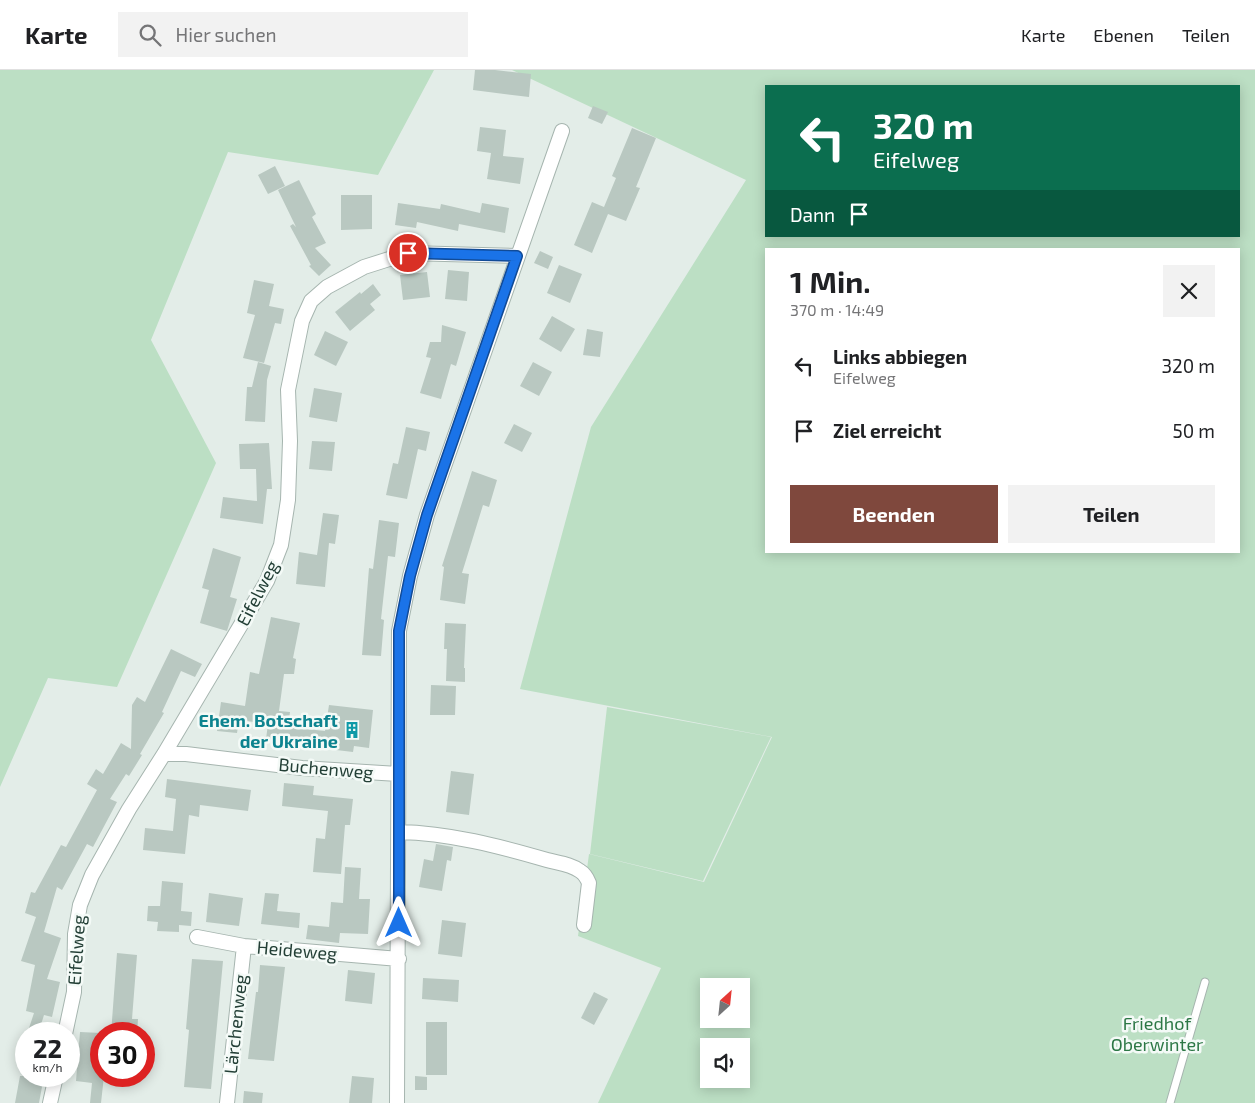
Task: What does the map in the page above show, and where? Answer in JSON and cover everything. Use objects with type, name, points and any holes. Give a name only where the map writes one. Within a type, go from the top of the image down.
[{"type":"street","points":[[397,1103],[399,631],[410,576],[427,515],[562,130]]},
{"type":"street","name":"Eifelweg","points":[[68,1022],[74,992],[74,934],[80,905],[92,875],[129,809],[267,581],[280,545],[288,500],[290,440],[288,390],[302,321],[311,301],[327,287],[364,267],[408,253],[517,256]]},
{"type":"street","name":"Buchenweg","points":[[164,754],[186,754],[302,768],[398,774]]},
{"type":"street","points":[[399,832],[432,834],[500,848],[532,855],[579,870],[589,883],[584,925]]},
{"type":"street","name":"Heideweg","points":[[197,936],[244,946],[399,959]]},
{"type":"street","name":"Lärchenweg","points":[[227,1103],[244,946]]},
{"type":"street","points":[[50,1103],[54,1087]]},
{"type":"lane","points":[[1170,1103],[1205,982]]},
{"type":"green space","points":[[0,70],[434,70],[378,175],[228,152],[151,340],[216,463],[117,687],[48,678],[0,787]]},
{"type":"green space","name":"Friedhof Oberwinter","points":[[512,70],[1255,70],[1255,1103],[598,1103],[661,968],[578,936],[589,854],[704,882],[772,737],[520,689],[591,427],[746,180]]},
{"type":"green space","points":[[607,707],[771,737],[703,881],[590,854]]},
{"type":"building","points":[[475,70],[531,74],[529,97],[473,90]]},
{"type":"building","points":[[593,106],[608,112],[602,124],[588,118]]},
{"type":"building","points":[[480,127],[506,130],[503,156],[524,158],[520,184],[487,179],[491,153],[477,151]]},
{"type":"building","points":[[632,128],[656,138],[636,187],[640,188],[626,221],[608,214],[592,253],[574,245],[592,202],[604,207],[616,178],[612,176]]},
{"type":"building","points":[[275,166],[285,186],[268,194],[258,175]]},
{"type":"building","points":[[299,180],[316,214],[312,217],[326,243],[315,248],[331,265],[319,276],[309,266],[311,265],[290,226],[293,224],[296,227],[278,190]]},
{"type":"building","points":[[341,195],[372,195],[372,229],[341,230]]},
{"type":"building","points":[[398,203],[440,209],[441,204],[480,213],[482,203],[509,208],[505,233],[459,224],[458,231],[417,222],[416,228],[395,225]]},
{"type":"building","points":[[540,251],[553,257],[548,269],[534,263]]},
{"type":"building","points":[[559,265],[582,274],[570,303],[547,293]]},
{"type":"building","points":[[448,270],[469,272],[467,301],[445,299]]},
{"type":"building","points":[[427,272],[430,297],[403,300],[400,275]]},
{"type":"building","points":[[254,280],[274,284],[269,306],[284,309],[281,324],[275,323],[264,363],[243,358],[255,315],[247,313]]},
{"type":"building","points":[[373,284],[381,295],[370,304],[375,310],[350,331],[335,312]]},
{"type":"building","points":[[552,316],[575,329],[561,352],[539,339]]},
{"type":"building","points":[[442,325],[466,332],[456,366],[451,364],[441,399],[420,393],[431,358],[426,357],[430,342],[441,342]]},
{"type":"building","points":[[587,329],[603,332],[600,357],[583,355]]},
{"type":"building","points":[[325,331],[348,342],[336,366],[314,355]]},
{"type":"building","points":[[258,362],[271,366],[267,380],[265,422],[245,421],[247,387],[252,387]]},
{"type":"building","points":[[533,362],[552,372],[539,396],[520,386]]},
{"type":"building","points":[[314,388],[342,393],[337,422],[309,417]]},
{"type":"building","points":[[514,424],[532,433],[522,452],[504,443]]},
{"type":"building","points":[[406,427],[430,432],[426,451],[418,449],[407,499],[386,495],[393,463],[398,464]]},
{"type":"building","points":[[312,441],[335,442],[332,471],[309,469]]},
{"type":"building","points":[[269,443],[272,489],[267,489],[263,524],[220,518],[223,497],[257,501],[256,469],[240,469],[239,444]]},
{"type":"building","points":[[472,471],[497,480],[489,507],[483,505],[462,573],[469,574],[465,604],[440,600],[444,567],[442,566]]},
{"type":"building","points":[[323,513],[339,515],[335,544],[329,543],[325,587],[296,584],[299,552],[317,555]]},
{"type":"building","points":[[379,520],[399,523],[395,557],[388,556],[381,619],[384,620],[381,656],[362,655],[369,568],[373,569]]},
{"type":"building","points":[[213,548],[241,557],[230,597],[237,599],[227,631],[200,623],[209,590],[202,588]]},
{"type":"building","points":[[271,617],[300,623],[293,658],[296,659],[294,674],[284,674],[279,711],[290,712],[288,727],[325,731],[329,705],[373,710],[369,748],[354,746],[353,752],[266,739],[268,724],[239,720],[237,733],[217,731],[221,702],[245,706],[250,672],[259,674]]},
{"type":"building","points":[[445,623],[466,624],[465,682],[446,681],[447,649],[444,649]]},
{"type":"building","points":[[171,649],[202,664],[195,677],[181,671],[162,712],[164,713],[140,754],[142,755],[129,776],[126,774],[110,799],[117,802],[93,847],[87,844],[62,890],[57,887],[44,932],[61,938],[47,979],[60,982],[52,1017],[44,1015],[42,1022],[31,1022],[34,1013],[26,1011],[35,965],[21,961],[36,917],[25,913],[31,892],[35,893],[61,845],[66,847],[97,790],[87,784],[96,769],[103,774],[121,743],[131,749],[132,705],[137,697],[145,702]]},
{"type":"building","points":[[431,685],[456,686],[455,715],[430,715]]},
{"type":"building","points":[[451,771],[474,774],[469,815],[446,812]]},
{"type":"building","points":[[167,779],[251,790],[248,811],[200,805],[199,817],[189,815],[185,854],[143,850],[145,828],[173,831],[176,799],[165,797]]},
{"type":"building","points":[[284,783],[314,786],[313,795],[353,799],[350,825],[345,825],[341,874],[313,872],[316,838],[325,839],[328,811],[282,806]]},
{"type":"building","points":[[436,844],[453,847],[451,861],[447,860],[442,891],[419,887],[424,859],[433,861]]},
{"type":"building","points":[[345,867],[361,868],[359,899],[370,899],[368,934],[340,933],[339,943],[306,939],[308,925],[329,927],[331,902],[343,903]]},
{"type":"building","points":[[162,881],[183,883],[181,911],[192,912],[191,926],[179,925],[179,932],[157,931],[158,922],[147,921],[148,906],[160,906]]},
{"type":"building","points":[[209,893],[243,898],[239,926],[206,922]]},
{"type":"building","points":[[265,893],[279,894],[277,911],[300,913],[299,928],[261,924]]},
{"type":"building","points":[[442,920],[466,923],[462,957],[438,954]]},
{"type":"building","points":[[117,953],[137,955],[132,1019],[138,1019],[138,1022],[112,1022]]},
{"type":"building","points":[[192,959],[223,961],[211,1089],[184,1087],[189,1030],[186,1029]]},
{"type":"building","points":[[260,965],[285,967],[274,1061],[248,1059]]},
{"type":"building","points":[[348,970],[375,973],[372,1004],[345,1001]]},
{"type":"building","points":[[423,978],[459,980],[458,1002],[422,999]]},
{"type":"building","points":[[594,992],[608,999],[594,1025],[581,1018]]},
{"type":"building","points":[[426,1022],[447,1022],[447,1075],[426,1075]]},
{"type":"building","points":[[80,1032],[90,1032],[90,1083],[80,1082]]},
{"type":"building","points":[[352,1076],[374,1078],[372,1103],[349,1103]]},
{"type":"building","points":[[415,1076],[427,1077],[427,1090],[415,1090]]},
{"type":"building","points":[[18,1087],[42,1087],[39,1103],[15,1103]]},
{"type":"building","points":[[92,1087],[103,1087],[101,1103],[90,1103]]},
{"type":"building","points":[[244,1091],[263,1093],[262,1103],[243,1103]]},
{"type":"place","name":"Ehem. Botschaft der Ukraine","points":[[352,730]]},
{"type":"route","points":[[399,923],[399,631],[410,576],[427,515],[517,256],[408,253]]}]
